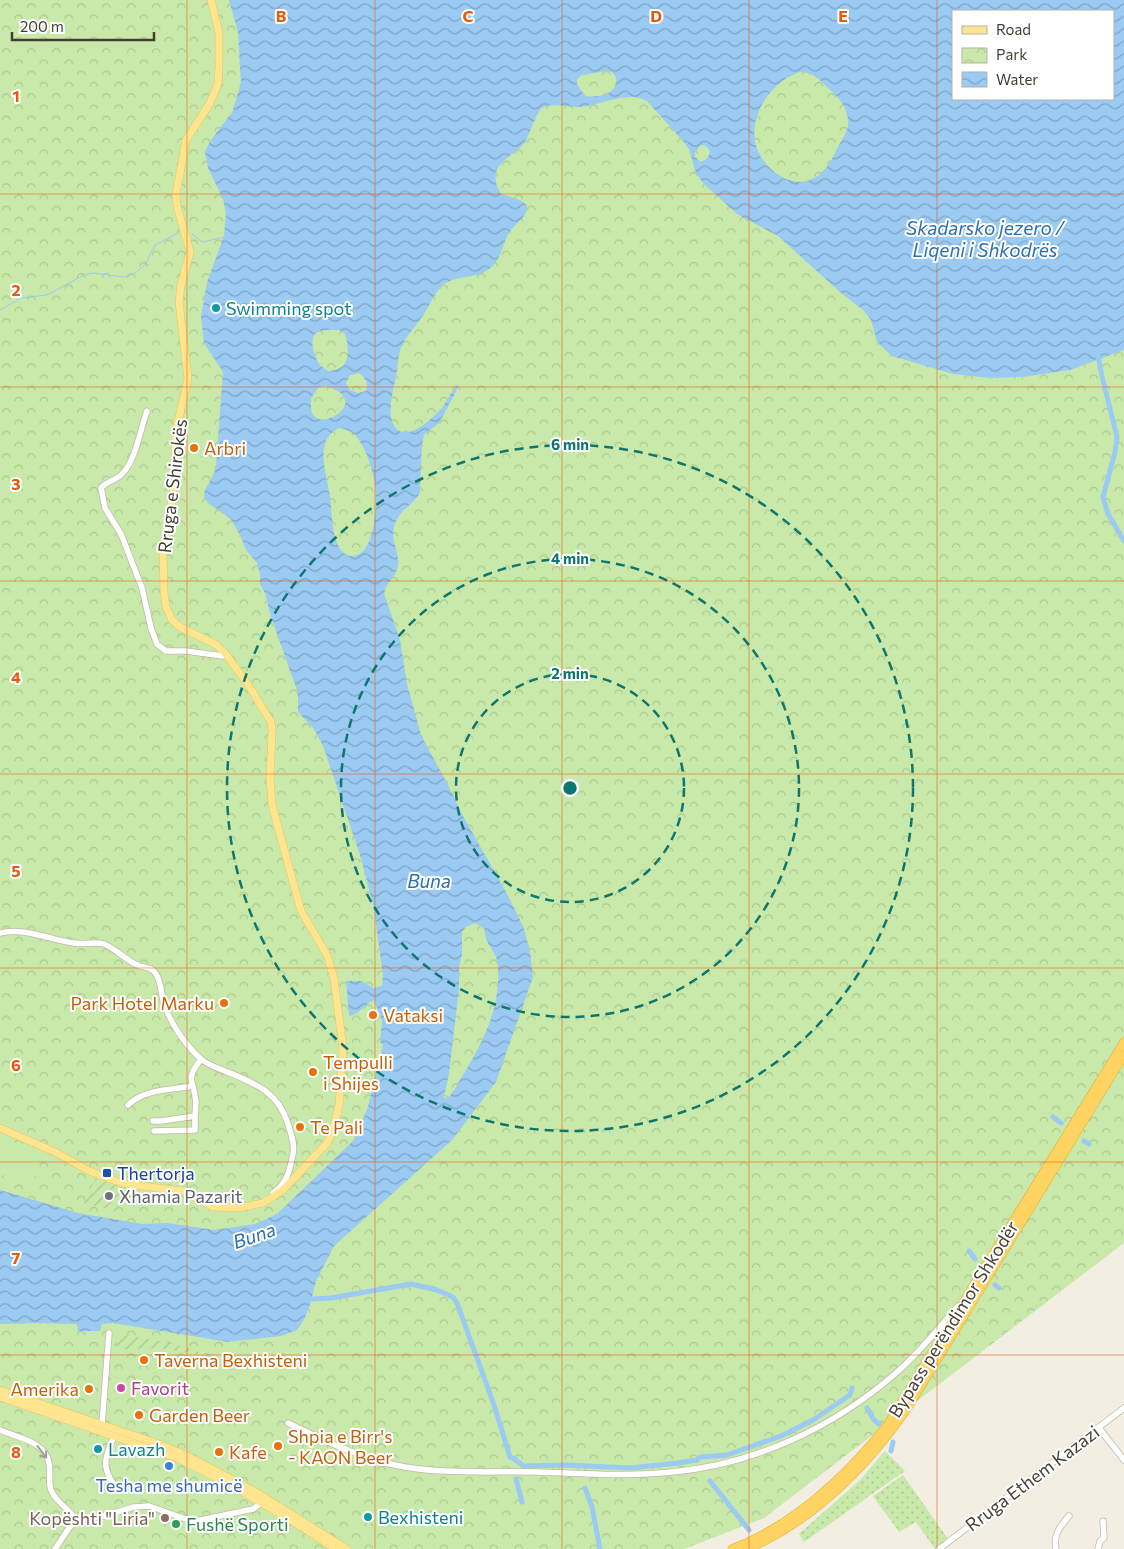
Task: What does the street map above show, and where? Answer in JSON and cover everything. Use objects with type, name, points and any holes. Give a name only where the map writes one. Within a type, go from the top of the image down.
[{"type":"highway","name":"Bypass perëndimor Shkodër","points":[[732,1549],[753,1540],[783,1523],[812,1503],[847,1472],[875,1441],[901,1405],[1124,1042]]},
{"type":"highway","name":"Bypass perëndimor Shkodër","points":[[748,1549],[787,1528],[826,1500],[861,1466],[895,1426],[1124,1055]]},
{"type":"main road","name":"Rruga e Shirokës","points":[[0,1128],[57,1153],[89,1171],[123,1183],[182,1191],[206,1205],[216,1208],[236,1208],[263,1203],[283,1190],[330,1138],[338,1106],[343,1049],[333,973],[326,956],[301,911],[272,805],[270,778],[271,722],[258,699],[226,654],[215,644],[186,630],[172,620],[166,607],[162,563],[176,476],[175,434],[188,379],[179,302],[181,285],[190,252],[177,206],[176,195],[186,140],[210,103],[218,84],[220,66],[219,33],[211,0]]},
{"type":"main road","points":[[0,1390],[159,1444],[201,1462],[254,1491],[348,1549]]},
{"type":"main road","points":[[0,1397],[177,1458],[218,1478],[336,1549]]},
{"type":"street","points":[[146,411],[137,446],[127,469],[118,478],[100,488],[102,502],[121,534],[142,588],[151,628],[157,644],[166,651],[223,656],[226,654]]},
{"type":"street","points":[[0,933],[8,931],[34,934],[76,944],[104,944],[139,966],[151,969],[156,974],[171,1020],[201,1059],[214,1067],[260,1086],[272,1095],[285,1114],[294,1151],[290,1170],[282,1186],[266,1198],[263,1203]]},
{"type":"street","points":[[154,1130],[195,1130],[196,1100],[191,1081],[192,1073],[201,1059]]},
{"type":"street","points":[[128,1105],[133,1100],[147,1094],[193,1086]]},
{"type":"street","points":[[153,1121],[161,1122],[195,1116]]},
{"type":"street","points":[[288,1423],[351,1452],[391,1464],[413,1468],[618,1475],[672,1472],[731,1462],[802,1436],[846,1411],[871,1394],[898,1372],[971,1290]]},
{"type":"street","points":[[102,1424],[109,1333]]},
{"type":"street","name":"Rruga Ethem Kazazi","points":[[939,1549],[1124,1408]]},
{"type":"street","points":[[1099,1428],[1124,1460]]},
{"type":"street","points":[[0,1430],[34,1443],[42,1449],[49,1463],[49,1480],[52,1494],[71,1512],[76,1520]]},
{"type":"street","points":[[113,1483],[105,1460],[114,1436]]},
{"type":"street","points":[[55,1549],[76,1520],[104,1516],[134,1506],[145,1505],[183,1518],[201,1521],[253,1509],[261,1503]]},
{"type":"street","points":[[1056,1549],[1055,1538],[1057,1532],[1069,1516]]},
{"type":"street","points":[[1098,1549],[1100,1541],[1104,1538],[1103,1521]]},
{"type":"green space","points":[[0,0],[1124,0],[1124,1243],[764,1518],[684,1549],[0,1549]]},
{"type":"green space","points":[[0,1136],[43,1154],[31,1186],[0,1174]]},
{"type":"green space","points":[[96,1178],[119,1187],[117,1211],[84,1203]]},
{"type":"green space","points":[[118,1334],[150,1339],[200,1352],[229,1366],[241,1376],[196,1354],[150,1348],[116,1350]]},
{"type":"green space","points":[[885,1451],[905,1471],[804,1542],[799,1534],[860,1480]]},
{"type":"green space","points":[[903,1475],[948,1539],[937,1549],[935,1549],[916,1522],[899,1532],[873,1496]]},
{"type":"water","name":"Skadarsko jezero / Liqeni i Shkodrës","points":[[229,0],[1124,0],[1124,350],[1070,370],[1023,377],[990,378],[953,374],[892,356],[877,342],[871,320],[864,311],[778,236],[737,214],[703,183],[696,173],[689,149],[647,101],[631,97],[585,106],[554,105],[542,108],[527,139],[522,146],[503,162],[498,168],[496,175],[496,183],[501,194],[520,200],[527,205],[526,212],[511,230],[497,261],[489,269],[477,275],[451,281],[438,290],[401,348],[391,402],[391,418],[394,425],[398,430],[409,432],[422,426],[433,417],[442,408],[457,385],[459,386],[439,423],[424,435],[420,492],[400,515],[394,526],[393,538],[398,565],[384,593],[400,640],[407,684],[421,735],[463,816],[506,892],[523,926],[530,951],[533,977],[496,1082],[452,1140],[334,1246],[316,1281],[304,1320],[297,1330],[281,1336],[228,1342],[113,1323],[102,1324],[100,1331],[78,1331],[77,1324],[0,1324],[0,1190],[78,1213],[142,1224],[167,1223],[215,1230],[255,1224],[277,1214],[353,1141],[368,1107],[383,1045],[380,1042],[382,1021],[374,1000],[357,1013],[349,1016],[346,981],[362,981],[373,988],[382,986],[383,975],[374,909],[360,855],[323,746],[314,729],[298,712],[298,693],[271,617],[265,593],[260,584],[257,563],[246,550],[231,519],[208,503],[204,496],[216,465],[223,372],[204,343],[201,317],[207,282],[224,236],[226,213],[223,199],[208,168],[205,152],[208,145],[232,113],[241,83],[238,32]],"holes":[[[612,72],[616,78],[616,83],[614,88],[606,94],[585,96],[577,84],[577,79],[582,75]],[[800,72],[809,73],[819,79],[841,102],[847,114],[848,126],[846,133],[828,166],[819,175],[804,182],[788,180],[774,172],[763,160],[754,134],[760,108],[767,96],[788,78]],[[704,145],[709,149],[708,157],[701,162],[695,157],[695,152],[700,146]],[[339,330],[345,334],[348,347],[347,359],[341,367],[328,371],[322,367],[315,355],[312,344],[314,336],[322,331]],[[359,373],[363,376],[367,385],[366,391],[358,393],[350,390],[346,383],[350,375]],[[325,386],[338,391],[344,397],[345,404],[342,410],[329,418],[315,417],[312,413],[311,398],[318,388]],[[339,428],[354,434],[366,453],[373,473],[376,493],[371,537],[361,553],[353,556],[346,554],[340,549],[334,532],[324,459],[326,441]],[[475,923],[484,928],[487,941],[497,960],[498,982],[493,1011],[483,1039],[455,1089],[446,1099],[444,1097],[449,1074],[459,988],[462,932],[466,927]]]},
{"type":"waterway","points":[[0,310],[21,298],[47,295],[84,275],[93,273],[124,277],[134,274],[145,265],[155,245],[178,233]]},
{"type":"waterway","points":[[192,234],[202,242],[225,237]]},
{"type":"waterway","points":[[1098,354],[1117,437],[1103,497],[1108,514],[1124,541]]},
{"type":"waterway","points":[[1053,1117],[1061,1123]]},
{"type":"waterway","points":[[1084,1141],[1089,1144]]},
{"type":"waterway","points":[[969,1251],[975,1259]]},
{"type":"waterway","points":[[312,1299],[331,1298],[411,1284],[437,1290],[453,1297],[457,1303],[494,1405],[510,1457],[524,1466],[567,1465],[630,1468],[697,1460],[700,1457],[727,1455],[781,1436],[813,1420],[850,1395],[852,1388]]},
{"type":"waterway","points":[[995,1285],[999,1288]]},
{"type":"waterway","points":[[867,1408],[874,1420],[879,1424]]},
{"type":"waterway","points":[[891,1451],[893,1442]]},
{"type":"waterway","points":[[516,1479],[522,1502]]},
{"type":"waterway","points":[[710,1481],[749,1530]]},
{"type":"waterway","points":[[585,1488],[592,1507],[600,1549]]},
{"type":"place","name":"Swimming spot","points":[[216,308]]},
{"type":"place","name":"Arbri","points":[[194,448]]},
{"type":"place","name":"Park Hotel Marku","points":[[224,1003]]},
{"type":"place","name":"Vataksi","points":[[373,1015]]},
{"type":"place","name":"Tempulli i Shijes","points":[[313,1072]]},
{"type":"place","name":"Te Pali","points":[[300,1127]]},
{"type":"place","name":"Thertorja","points":[[107,1173]]},
{"type":"place","name":"Xhamia Pazarit","points":[[109,1196]]},
{"type":"place","name":"Taverna Bexhisteni","points":[[144,1360]]},
{"type":"place","name":"Favorit","points":[[121,1388]]},
{"type":"place","name":"Amerika","points":[[89,1389]]},
{"type":"place","name":"Garden Beer","points":[[139,1415]]},
{"type":"place","name":"Shpia e Birr's - KAON Beer","points":[[278,1446]]},
{"type":"place","name":"Lavazh","points":[[98,1449]]},
{"type":"place","name":"Kafe","points":[[219,1452]]},
{"type":"place","name":"Tesha me shumicë","points":[[169,1466]]},
{"type":"place","name":"Bexhisteni","points":[[368,1517]]},
{"type":"place","name":"Kopështi \"Liria\"","points":[[165,1518]]},
{"type":"place","name":"Fushë Sporti","points":[[176,1524]]},
{"type":"water label","name":"Buna","points":[[429,880]]},
{"type":"water label","name":"Buna","points":[[254,1235]]}]
